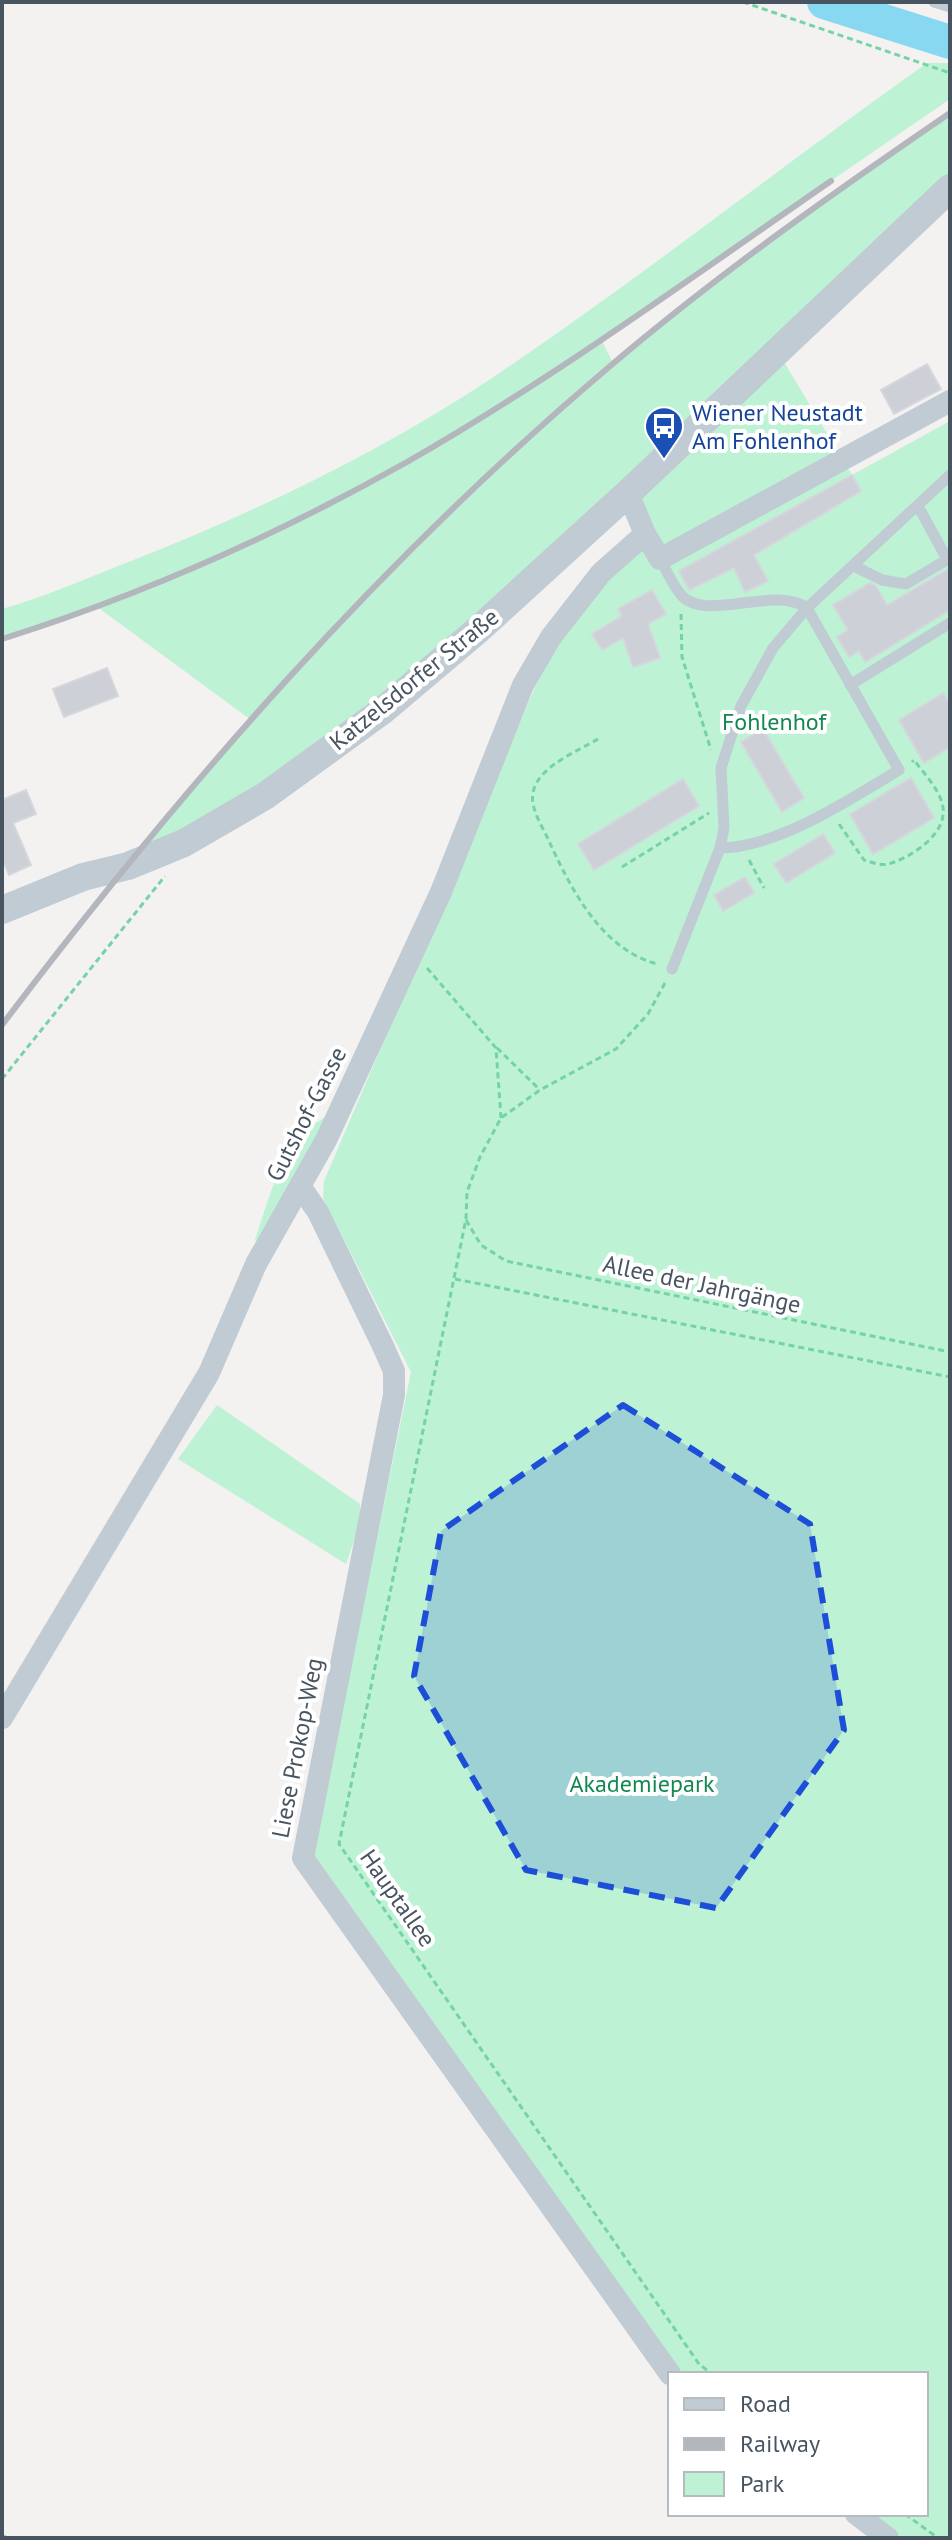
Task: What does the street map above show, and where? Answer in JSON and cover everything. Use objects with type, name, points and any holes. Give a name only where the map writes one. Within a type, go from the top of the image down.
[{"type":"street","name":"Katzelsdorfer Straße","points":[[2,910],[83,877],[179,854],[382,711],[479,629],[628,493],[950,188]]},
{"type":"street","points":[[628,493],[645,534],[660,559],[950,401]]},
{"type":"street","name":"Gutshof-Gasse","points":[[2,1718],[209,1373],[256,1264],[326,1140],[441,892],[523,685],[551,637],[601,573],[645,534]]},
{"type":"street","name":"Liese Prokop-Weg","points":[[300,1186],[318,1212],[394,1371],[394,1395],[303,1858],[669,2372]]},
{"type":"street","points":[[859,2516],[888,2538]]},
{"type":"lane","points":[[934,2],[950,7]]},
{"type":"lane","points":[[672,969],[720,848],[723,805],[721,768],[741,706],[773,648],[807,608],[950,475]]},
{"type":"lane","points":[[854,566],[882,580],[906,584],[948,558],[918,506]]},
{"type":"lane","points":[[660,559],[684,599],[699,605],[794,599],[807,608],[899,770],[834,809],[743,848],[720,848]]},
{"type":"lane","points":[[850,685],[950,623]]},
{"type":"path","points":[[743,2],[950,73]]},
{"type":"path","points":[[684,599],[678,625],[682,657],[713,757],[721,768]]},
{"type":"path","points":[[501,1118],[540,1090],[616,1049],[648,1014],[672,969],[636,959],[580,902],[535,811],[533,793],[540,779],[553,766],[598,739]]},
{"type":"path","points":[[834,809],[842,831],[864,860],[886,865],[914,853],[934,834],[943,816],[940,796],[914,760],[899,770]]},
{"type":"path","points":[[622,867],[723,805]]},
{"type":"path","points":[[743,848],[764,888]]},
{"type":"path","points":[[2,1079],[179,854]]},
{"type":"path","points":[[420,959],[496,1048],[540,1090]]},
{"type":"path","points":[[496,1048],[501,1118]]},
{"type":"path","name":"Hauptallee","points":[[501,1118],[480,1157],[467,1192],[466,1219],[339,1844],[699,2364],[709,2372]]},
{"type":"path","name":"Allee der Jahrgänge","points":[[466,1219],[481,1245],[506,1261],[950,1352]]},
{"type":"path","points":[[454,1279],[950,1377]]},
{"type":"path","points":[[908,2516],[938,2538]]},
{"type":"path","points":[[2,2536],[9,2538]]},
{"type":"highlighted area","points":[[623,1405],[810,1524],[844,1730],[716,1908],[526,1870],[414,1676],[441,1531]]},
{"type":"green space","name":"Akademiepark","points":[[927,63],[950,63],[950,99],[601,339],[613,363],[770,239],[950,113],[950,187],[778,352],[852,475],[950,421],[950,2538],[903,2538],[873,2516],[928,2516],[928,2372],[681,2372],[313,1853],[411,1372],[323,1198],[324,1181],[538,680],[601,573],[645,534],[629,494],[382,711],[128,866],[251,720],[96,606],[2,638],[2,609],[64,588],[268,503],[360,457],[449,406],[657,262]]},
{"type":"green space","points":[[330,1115],[260,1243],[255,1240],[280,1169],[301,1137],[314,1124]]},
{"type":"green space","points":[[217,1405],[360,1504],[360,1523],[346,1564],[178,1459]]},
{"type":"building","points":[[927,364],[941,389],[894,414],[881,390]]},
{"type":"building","points":[[852,475],[861,491],[754,555],[768,581],[745,592],[734,568],[689,590],[679,571]]},
{"type":"building","points":[[950,568],[950,610],[865,662],[859,651],[849,657],[837,637],[848,630],[833,605],[870,583],[876,586],[887,605]]},
{"type":"building","points":[[652,590],[666,614],[648,624],[660,658],[633,667],[623,638],[602,650],[592,634],[622,616],[618,609]]},
{"type":"building","points":[[107,668],[118,696],[64,717],[53,689]]},
{"type":"building","points":[[943,693],[950,704],[950,747],[924,763],[899,720]]},
{"type":"building","points":[[763,729],[804,798],[782,812],[741,742]]},
{"type":"building","points":[[911,778],[934,818],[873,854],[850,814]]},
{"type":"building","points":[[683,779],[699,806],[594,870],[578,844]]},
{"type":"building","points":[[26,790],[36,814],[13,823],[31,865],[9,875],[2,858],[2,800]]},
{"type":"building","points":[[823,834],[835,853],[786,883],[774,864]]},
{"type":"building","points":[[745,877],[754,893],[723,911],[714,895]]},
{"type":"waterway","points":[[824,2],[950,42]]},
{"type":"railway","points":[[2,1025],[70,936],[213,763],[364,597],[443,518],[609,367],[691,300],[819,204],[950,113]]},
{"type":"railway","points":[[2,639],[106,603],[209,561],[309,514],[407,462],[569,361],[831,181]]},
{"type":"place","name":"Wiener Neustadt Am Fohlenhof","points":[[664,460]]},
{"type":"park label","name":"Fohlenhof","points":[[774,721]]}]
